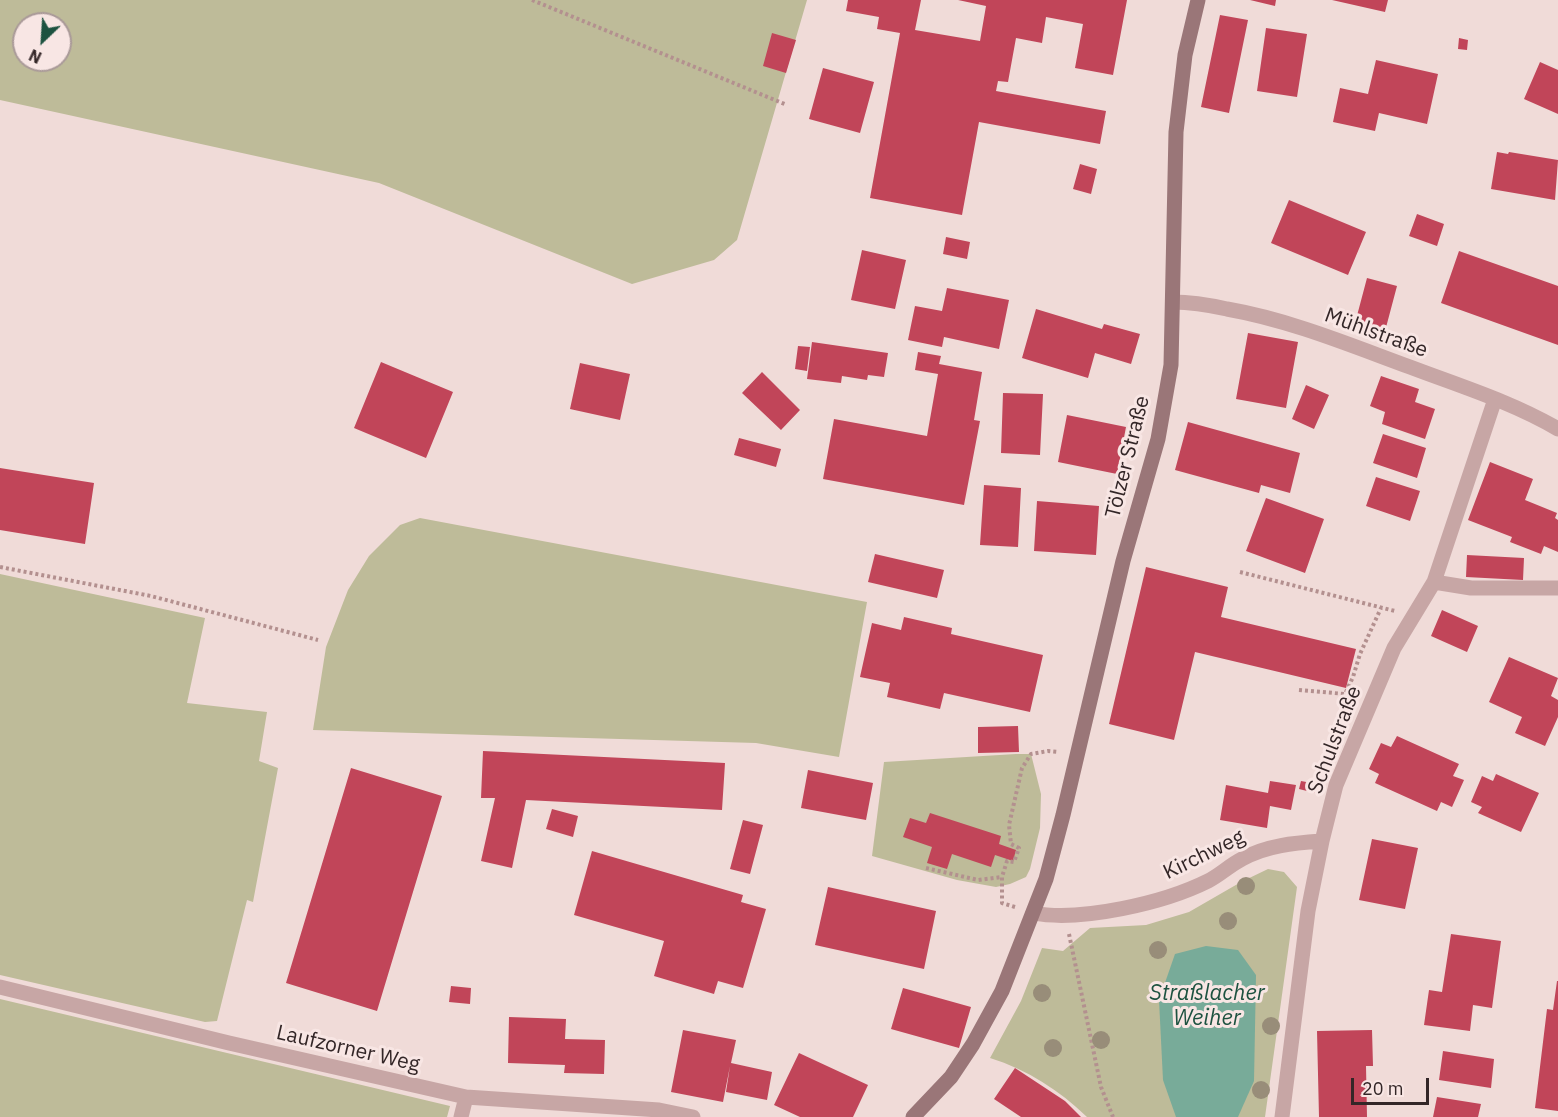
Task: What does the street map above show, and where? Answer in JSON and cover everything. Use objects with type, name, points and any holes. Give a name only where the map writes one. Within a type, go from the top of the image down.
[{"type":"main road","name":"Tölzer Straße","points":[[914,1117],[951,1077],[973,1044],[1002,991],[1046,879],[1078,755],[1123,561],[1158,439],[1171,365],[1176,132],[1185,55],[1198,0]]},
{"type":"street","name":"Mühlstraße","points":[[1173,302],[1191,302],[1265,316],[1359,348],[1495,399],[1538,417],[1558,429]]},
{"type":"street","name":"Schulstraße","points":[[1282,1117],[1308,911],[1322,840],[1336,786],[1394,648],[1434,582],[1495,399]]},
{"type":"street","points":[[1434,582],[1471,588],[1558,588]]},
{"type":"street","name":"Kirchweg","points":[[1033,913],[1066,916],[1101,912],[1169,897],[1208,881],[1244,857],[1283,843],[1322,840]]},
{"type":"street","name":"Laufzorner Weg","points":[[0,987],[241,1046],[466,1097],[659,1110],[693,1117]]},
{"type":"street","points":[[461,1117],[466,1097]]},
{"type":"path","points":[[532,0],[788,105]]},
{"type":"path","points":[[0,567],[151,596],[318,640]]},
{"type":"path","points":[[1240,572],[1384,608],[1360,654],[1345,694],[1299,690]]},
{"type":"path","points":[[1033,913],[1002,903],[1002,877],[1007,861],[1014,861],[1019,848],[1011,844],[1009,825],[1022,768],[1031,754],[1048,750],[1078,755]]},
{"type":"path","points":[[926,868],[978,880],[1002,877]]},
{"type":"path","points":[[1066,916],[1101,1087],[1113,1117]]},
{"type":"shaded area","points":[[0,0],[807,0],[737,240],[714,260],[632,284],[379,183],[0,100]]},
{"type":"shaded area","points":[[420,518],[867,602],[839,757],[756,743],[313,730],[326,647],[348,590],[369,556],[400,525]]},
{"type":"shaded area","points":[[0,574],[205,618],[187,703],[267,712],[259,761],[278,768],[253,902],[247,900],[217,1021],[205,1022],[0,975]]},
{"type":"shaded area","points":[[1031,754],[1041,794],[1040,828],[1026,877],[996,887],[957,880],[872,856],[884,762]]},
{"type":"shaded area","points":[[1268,869],[1284,872],[1297,887],[1265,1117],[1087,1117],[1042,1082],[1017,1068],[990,1058],[1021,1001],[1042,948],[1063,951],[1090,928],[1146,925],[1189,912]]},
{"type":"shaded area","points":[[0,999],[450,1106],[447,1117],[0,1117]]},
{"type":"water","name":"Straßlacher Weiher","points":[[1206,946],[1238,950],[1256,975],[1254,1081],[1238,1117],[1176,1117],[1163,1080],[1159,1000],[1175,954]]},
{"type":"building","points":[[848,0],[921,0],[915,30],[980,41],[986,6],[958,0],[1127,0],[1113,75],[1075,68],[1083,24],[1046,17],[1042,43],[1016,38],[1008,82],[998,81],[996,91],[1106,111],[1100,144],[979,122],[962,215],[870,198],[900,33],[877,29],[879,17],[846,11]]},
{"type":"building","points":[[1250,0],[1276,0],[1275,6]]},
{"type":"building","points":[[1332,0],[1388,0],[1385,12]]},
{"type":"building","points":[[1220,15],[1248,20],[1229,113],[1201,107]]},
{"type":"building","points":[[1266,28],[1307,34],[1297,97],[1257,91]]},
{"type":"building","points":[[772,33],[796,40],[786,73],[763,66]]},
{"type":"building","points":[[1459,38],[1468,40],[1467,50],[1458,49]]},
{"type":"building","points":[[1376,60],[1438,74],[1427,124],[1379,113],[1375,131],[1333,122],[1340,88],[1368,94]]},
{"type":"building","points":[[1540,62],[1558,70],[1558,114],[1524,99]]},
{"type":"building","points":[[823,68],[874,82],[860,133],[809,119]]},
{"type":"building","points":[[1497,152],[1558,160],[1555,200],[1491,189]]},
{"type":"building","points":[[1080,164],[1097,169],[1091,194],[1073,189]]},
{"type":"building","points":[[1289,200],[1366,232],[1348,275],[1271,243]]},
{"type":"building","points":[[1417,214],[1444,224],[1437,246],[1409,236]]},
{"type":"building","points":[[946,237],[970,242],[967,259],[943,254]]},
{"type":"building","points":[[862,250],[906,260],[895,309],[851,300]]},
{"type":"building","points":[[1459,251],[1558,286],[1558,345],[1441,303]]},
{"type":"building","points":[[1367,278],[1397,286],[1384,335],[1354,327]]},
{"type":"building","points":[[947,288],[1009,300],[999,349],[944,337],[942,347],[908,340],[915,306],[942,311]]},
{"type":"building","points":[[1036,309],[1102,329],[1104,324],[1140,334],[1131,364],[1095,353],[1088,378],[1022,358]]},
{"type":"building","points":[[1248,333],[1298,342],[1286,408],[1236,399]]},
{"type":"building","points":[[812,342],[888,353],[884,377],[868,375],[867,380],[842,376],[841,383],[807,379]]},
{"type":"building","points":[[798,346],[810,347],[807,371],[795,369]]},
{"type":"building","points":[[918,352],[941,356],[939,364],[982,372],[974,420],[980,421],[964,505],[823,479],[834,419],[927,436],[938,374],[915,370]]},
{"type":"building","points":[[381,362],[453,392],[426,458],[354,428]]},
{"type":"building","points":[[580,363],[630,374],[620,420],[570,409]]},
{"type":"building","points":[[762,372],[800,410],[781,430],[742,393]]},
{"type":"building","points":[[1381,376],[1419,389],[1415,402],[1435,409],[1425,439],[1382,424],[1385,412],[1370,406]]},
{"type":"building","points":[[1306,385],[1329,395],[1314,429],[1292,419]]},
{"type":"building","points":[[1003,393],[1043,394],[1040,455],[1001,453]]},
{"type":"building","points":[[1067,415],[1126,427],[1117,474],[1058,462]]},
{"type":"building","points":[[1188,422],[1300,453],[1290,493],[1261,485],[1259,493],[1175,470]]},
{"type":"building","points":[[1383,434],[1426,448],[1417,478],[1373,463]]},
{"type":"building","points":[[739,438],[781,449],[776,467],[734,455]]},
{"type":"building","points":[[1490,462],[1533,479],[1525,500],[1557,513],[1555,518],[1558,520],[1558,552],[1544,546],[1541,554],[1510,542],[1512,537],[1468,520]]},
{"type":"building","points":[[0,468],[94,483],[85,544],[0,530]]},
{"type":"building","points":[[1376,477],[1420,491],[1410,521],[1366,506]]},
{"type":"building","points":[[984,485],[1021,488],[1018,547],[980,545]]},
{"type":"building","points":[[1266,498],[1324,519],[1305,573],[1246,551]]},
{"type":"building","points":[[1037,501],[1099,506],[1096,555],[1034,551]]},
{"type":"building","points":[[875,554],[944,570],[937,598],[868,582]]},
{"type":"building","points":[[1467,555],[1524,558],[1523,580],[1466,577]]},
{"type":"building","points":[[1146,567],[1228,587],[1221,617],[1356,649],[1346,688],[1195,652],[1174,740],[1109,724]]},
{"type":"building","points":[[1442,610],[1478,626],[1467,652],[1431,636]]},
{"type":"building","points":[[904,617],[952,628],[951,634],[1043,655],[1030,712],[944,693],[940,709],[887,697],[890,683],[860,677],[872,623],[901,630]]},
{"type":"building","points":[[1509,657],[1558,678],[1551,696],[1558,700],[1558,717],[1545,746],[1515,733],[1522,717],[1489,702]]},
{"type":"building","points":[[1018,726],[1019,752],[978,753],[978,727]]},
{"type":"building","points":[[1397,736],[1459,764],[1453,776],[1464,780],[1452,807],[1441,802],[1437,811],[1375,783],[1379,774],[1369,769],[1381,743],[1391,747]]},
{"type":"building","points":[[483,751],[725,763],[722,810],[526,800],[512,868],[481,861],[495,798],[481,798]]},
{"type":"building","points":[[351,768],[442,796],[377,1011],[286,983]]},
{"type":"building","points":[[808,770],[873,783],[866,820],[801,808]]},
{"type":"building","points":[[1496,774],[1539,793],[1521,832],[1478,813],[1482,807],[1471,802],[1482,776],[1493,781]]},
{"type":"building","points":[[1270,781],[1296,785],[1291,810],[1270,806],[1267,828],[1220,820],[1226,785],[1268,793]]},
{"type":"building","points":[[1301,781],[1317,784],[1315,793],[1299,789]]},
{"type":"building","points":[[552,809],[578,816],[573,837],[546,829]]},
{"type":"building","points":[[930,813],[1001,836],[999,844],[1016,850],[1013,861],[995,855],[991,867],[952,854],[947,869],[927,863],[932,847],[903,837],[910,818],[926,823]]},
{"type":"building","points":[[743,820],[763,825],[750,874],[730,869]]},
{"type":"building","points":[[1372,839],[1418,848],[1405,909],[1359,900]]},
{"type":"building","points":[[592,851],[743,895],[741,902],[766,909],[743,988],[718,981],[714,994],[654,976],[664,941],[574,915]]},
{"type":"building","points":[[828,887],[936,911],[924,969],[815,945]]},
{"type":"building","points":[[1451,934],[1501,941],[1492,1008],[1473,1005],[1470,1031],[1424,1025],[1429,990],[1442,992]]},
{"type":"building","points":[[1557,981],[1558,1111],[1535,1108],[1547,1009],[1553,1010]]},
{"type":"building","points":[[451,986],[471,988],[470,1004],[449,1002]]},
{"type":"building","points":[[903,988],[971,1007],[959,1048],[891,1029]]},
{"type":"building","points":[[509,1017],[566,1019],[565,1039],[605,1040],[604,1074],[564,1073],[565,1065],[508,1063]]},
{"type":"building","points":[[683,1030],[736,1040],[731,1063],[772,1072],[767,1100],[726,1092],[730,1066],[723,1102],[671,1092]]},
{"type":"building","points":[[1372,1030],[1373,1066],[1366,1066],[1367,1117],[1319,1117],[1317,1031]]},
{"type":"building","points":[[1443,1051],[1494,1059],[1491,1088],[1439,1080]]},
{"type":"building","points":[[799,1053],[868,1085],[853,1117],[800,1117],[774,1105]]},
{"type":"building","points":[[1015,1068],[1065,1101],[1081,1117],[1021,1117],[994,1099]]},
{"type":"building","points":[[1437,1097],[1481,1104],[1478,1117],[1433,1117]]}]
